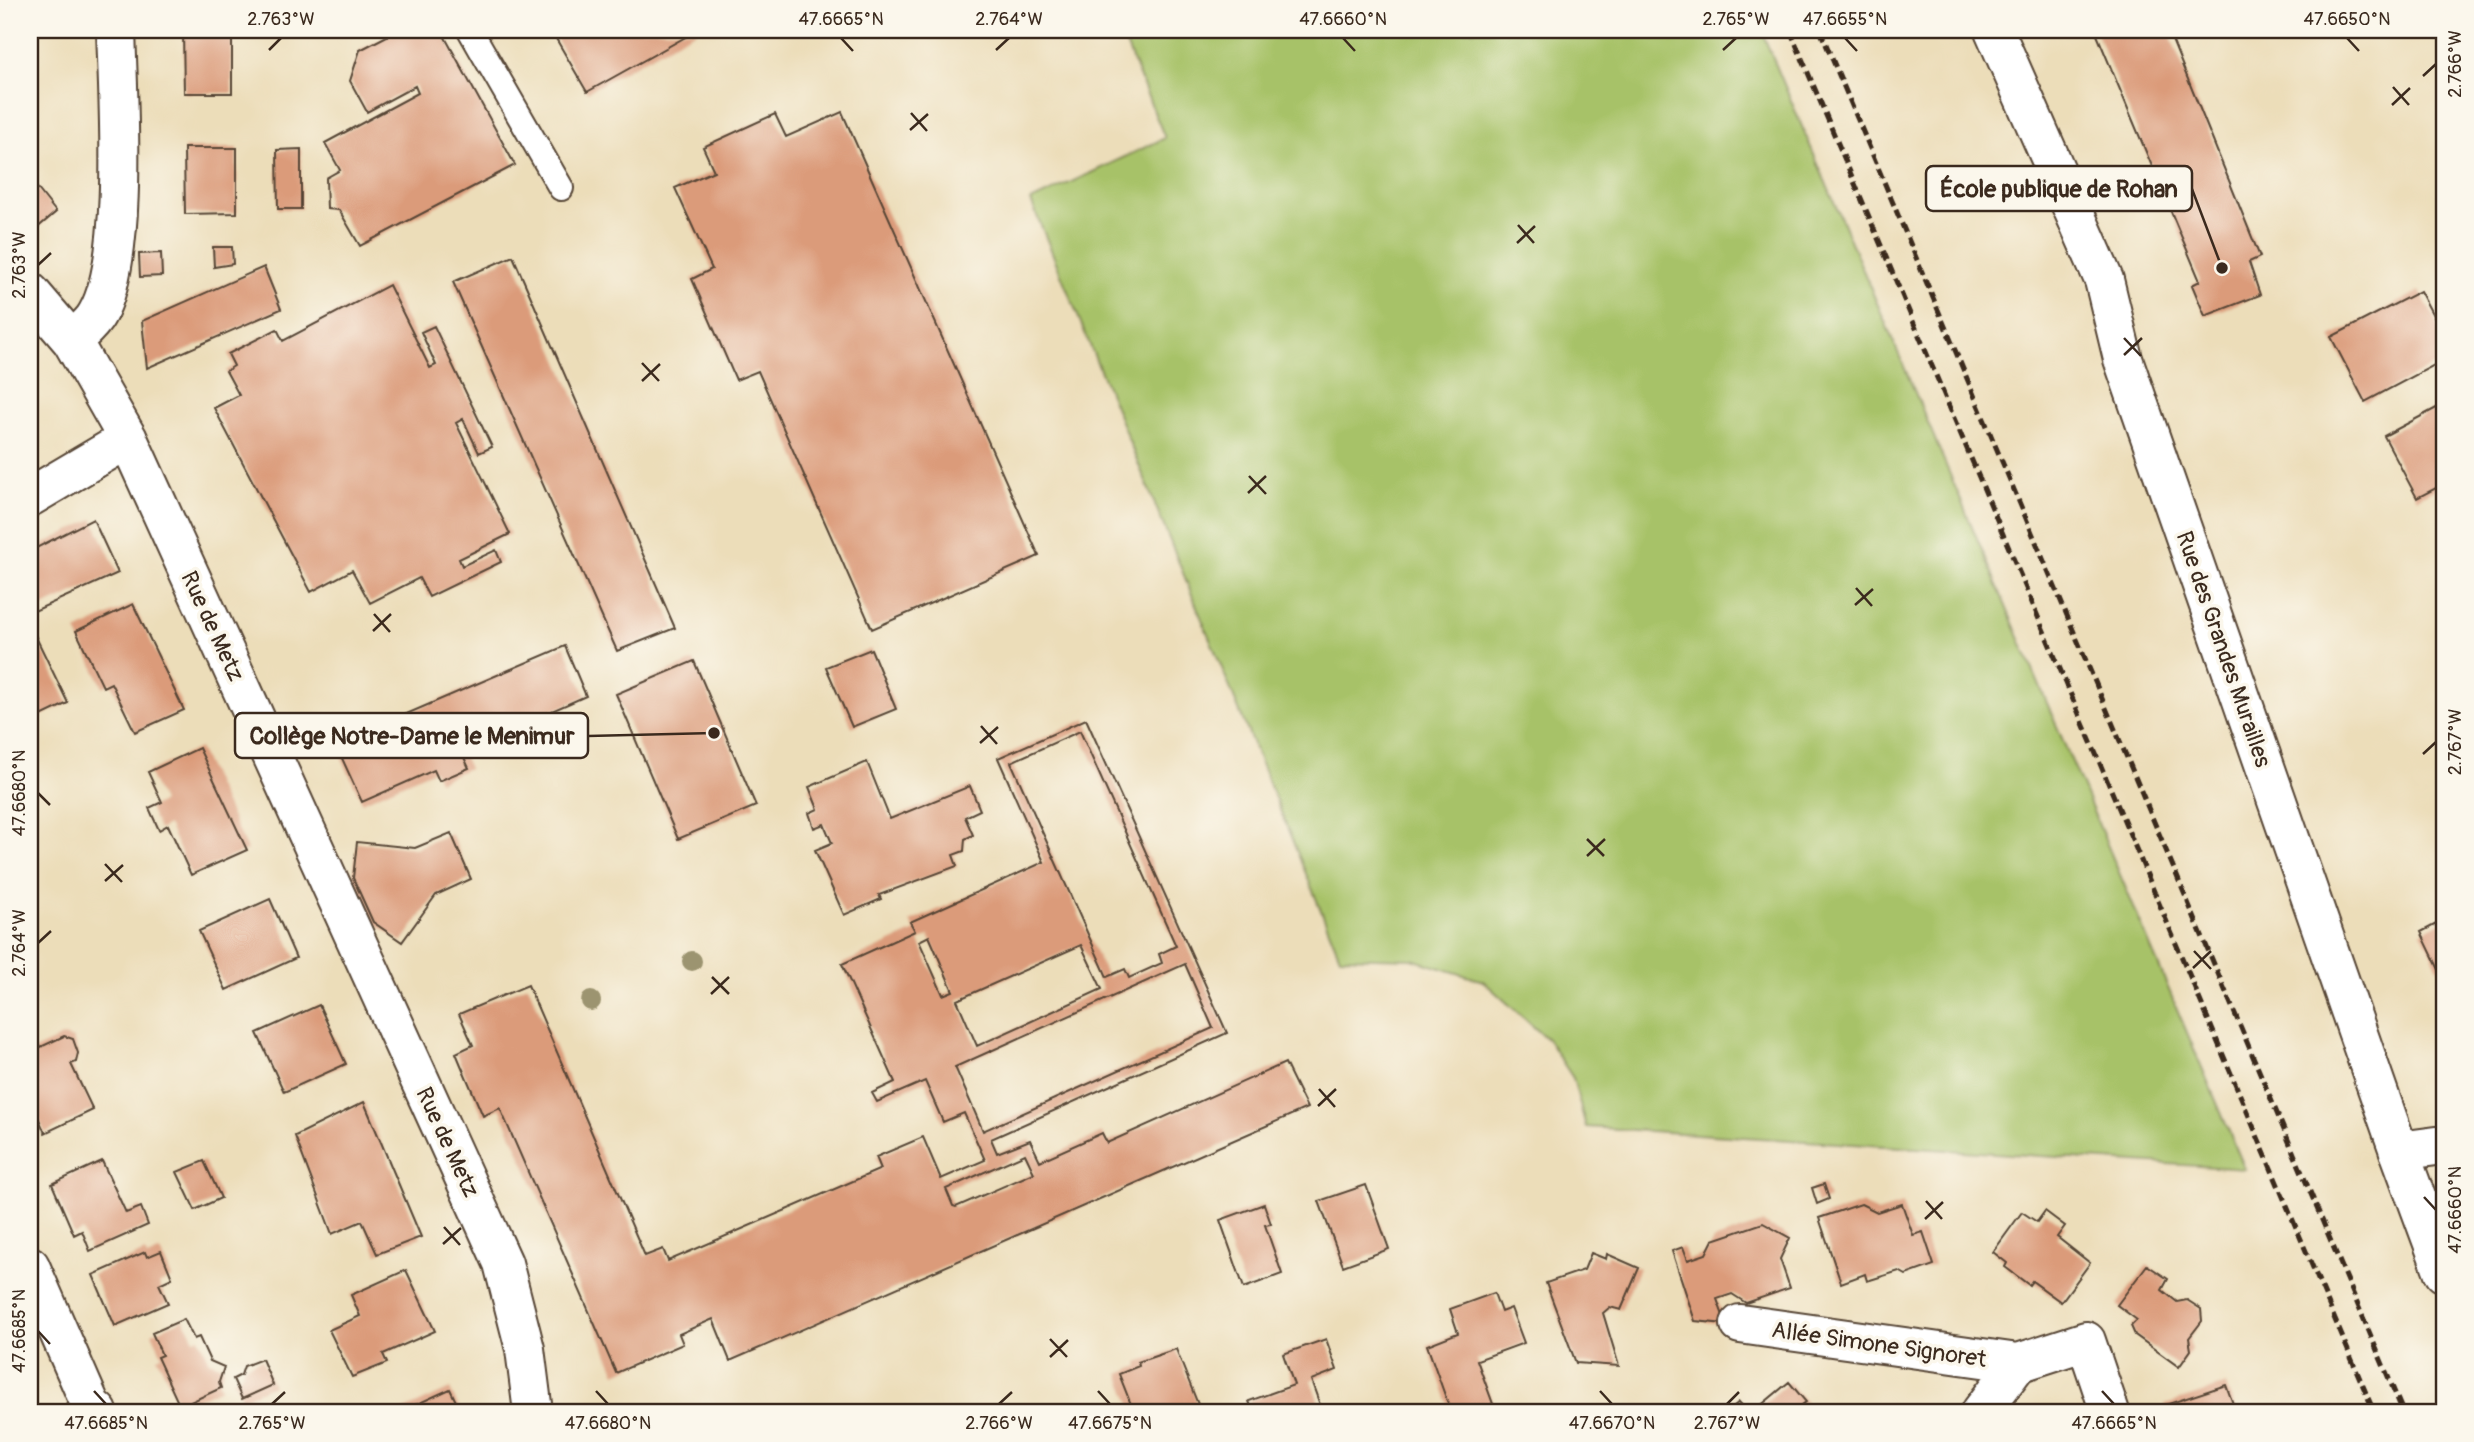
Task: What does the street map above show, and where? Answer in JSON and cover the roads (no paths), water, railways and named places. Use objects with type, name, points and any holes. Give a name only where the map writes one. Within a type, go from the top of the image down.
[{"type":"street","points":[[72,341],[97,315],[112,277],[118,121],[116,30]]},
{"type":"street","name":"Rue des Grandes Murailles","points":[[1994,30],[2104,280],[2127,370],[2444,1273]]},
{"type":"street","name":"Rue de Metz","points":[[30,292],[72,341],[128,439],[503,1263],[525,1349],[533,1412]]},
{"type":"street","points":[[30,496],[128,439]]},
{"type":"street","points":[[2399,1151],[2444,1145]]},
{"type":"street","points":[[30,1266],[91,1406],[98,1412]]},
{"type":"street","name":"Allée Simone Signoret","points":[[1740,1324],[2018,1363]]},
{"type":"street","points":[[1982,1412],[2018,1363],[2086,1341],[2110,1412]]},
{"type":"lane","points":[[470,30],[561,188]]},
{"type":"railway","points":[[1790,30],[2374,1412]]},
{"type":"railway","points":[[1820,30],[2403,1412]]},
{"type":"place","name":"École publique de Rohan","points":[[2222,268]]},
{"type":"place","name":"Collège Notre-Dame le Menimur","points":[[714,733]]}]
